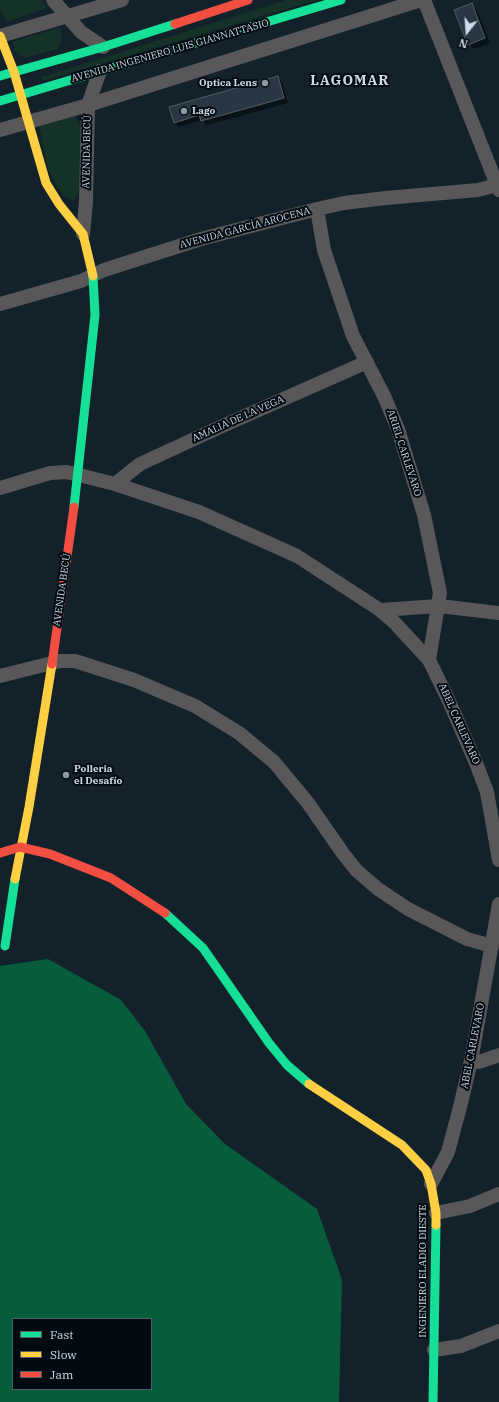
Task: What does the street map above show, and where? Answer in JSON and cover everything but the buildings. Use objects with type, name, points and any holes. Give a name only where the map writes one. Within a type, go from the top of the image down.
[{"type":"street","points":[[53,0],[66,17],[81,32],[103,47]]},
{"type":"street","points":[[0,36],[122,0]]},
{"type":"street","points":[[0,76],[103,47],[248,0]]},
{"type":"street","name":"AVENIDA INGENIERO LUIS GIANNATTASIO","points":[[0,101],[341,0]]},
{"type":"street","points":[[0,130],[88,105],[422,0],[498,187]]},
{"type":"street","name":"AVENIDA BECÚ","points":[[0,36],[14,72],[46,183],[59,204],[83,234]]},
{"type":"street","name":"AVENIDA BECÚ","points":[[5,946],[20,847],[29,807],[52,663],[79,475],[95,315],[93,275],[83,234],[86,201],[88,105],[100,71]]},
{"type":"street","name":"AVENIDA GARCÍA AROCENA","points":[[0,304],[81,281],[93,275],[201,239],[317,209],[344,203],[498,187]]},
{"type":"street","name":"ARIEL CARLEVARO","points":[[317,209],[324,250],[334,282],[353,336],[398,429],[424,515],[440,593],[429,660]]},
{"type":"street","name":"AMALIA DE LA VEGA","points":[[115,484],[140,464],[366,362]]},
{"type":"street","name":"ABEL CARLEVARO","points":[[0,488],[50,473],[67,472],[115,484],[199,512],[297,556],[380,610],[395,623],[429,660],[493,791],[499,860]]},
{"type":"street","points":[[380,610],[439,606],[499,613]]},
{"type":"street","points":[[0,676],[52,663],[75,661],[103,669],[169,694],[221,720],[257,746],[274,762],[308,802],[356,870],[378,889],[408,909],[467,939],[492,946]]},
{"type":"street","points":[[0,853],[20,847]]},
{"type":"street","name":"INGENIERO ELADIO DIESTE","points":[[20,847],[50,854],[111,878],[162,911],[203,948],[226,978],[269,1044],[287,1065],[318,1091],[379,1128],[402,1146],[426,1170],[431,1184],[436,1213],[433,1402]]},
{"type":"street","name":"ABEL CARLEVARO","points":[[431,1184],[448,1152],[471,1061],[499,904]]},
{"type":"street","points":[[471,1061],[479,1062],[499,1054]]},
{"type":"street","points":[[436,1213],[470,1206],[499,1194]]},
{"type":"street","points":[[434,1350],[461,1346],[499,1330]]},
{"type":"green space","points":[[0,0],[42,0],[47,8],[6,22],[0,8]]},
{"type":"green space","points":[[286,0],[317,0],[43,81],[42,77]]},
{"type":"green space","points":[[58,28],[61,29],[62,37],[58,49],[24,58],[15,51],[12,42]]},
{"type":"green space","points":[[73,113],[80,126],[80,188],[77,198],[72,200],[62,194],[48,170],[39,124]]},
{"type":"green space","points":[[48,959],[121,1000],[145,1031],[186,1104],[225,1144],[317,1209],[342,1280],[339,1402],[0,1402],[0,966]]},
{"type":"traffic: fast","points":[[0,101],[341,0]]},
{"type":"traffic: fast","points":[[0,76],[103,47],[175,24]]},
{"type":"traffic: fast","points":[[74,507],[95,315],[93,276]]},
{"type":"traffic: fast","points":[[5,946],[15,879]]},
{"type":"traffic: fast","points":[[165,913],[203,948],[269,1043],[287,1065],[309,1084]]},
{"type":"traffic: fast","points":[[433,1402],[436,1225]]},
{"type":"traffic: slow","points":[[0,36],[14,72],[46,183],[59,204],[83,234],[93,276]]},
{"type":"traffic: slow","points":[[15,879],[29,807],[52,664]]},
{"type":"traffic: slow","points":[[309,1084],[402,1145],[426,1170],[431,1184],[436,1213],[436,1225]]},
{"type":"traffic: jam","points":[[175,24],[248,0]]},
{"type":"traffic: jam","points":[[52,664],[74,507]]},
{"type":"traffic: jam","points":[[0,853],[20,847],[50,854],[111,878],[165,913]]},
{"type":"place","name":"Optica Lens","points":[[265,83]]},
{"type":"place","name":"Lago","points":[[184,111]]},
{"type":"place","name":"Polleria el Desafío","points":[[66,775]]},
{"type":"district","name":"LAGOMAR","points":[[350,81]]}]
